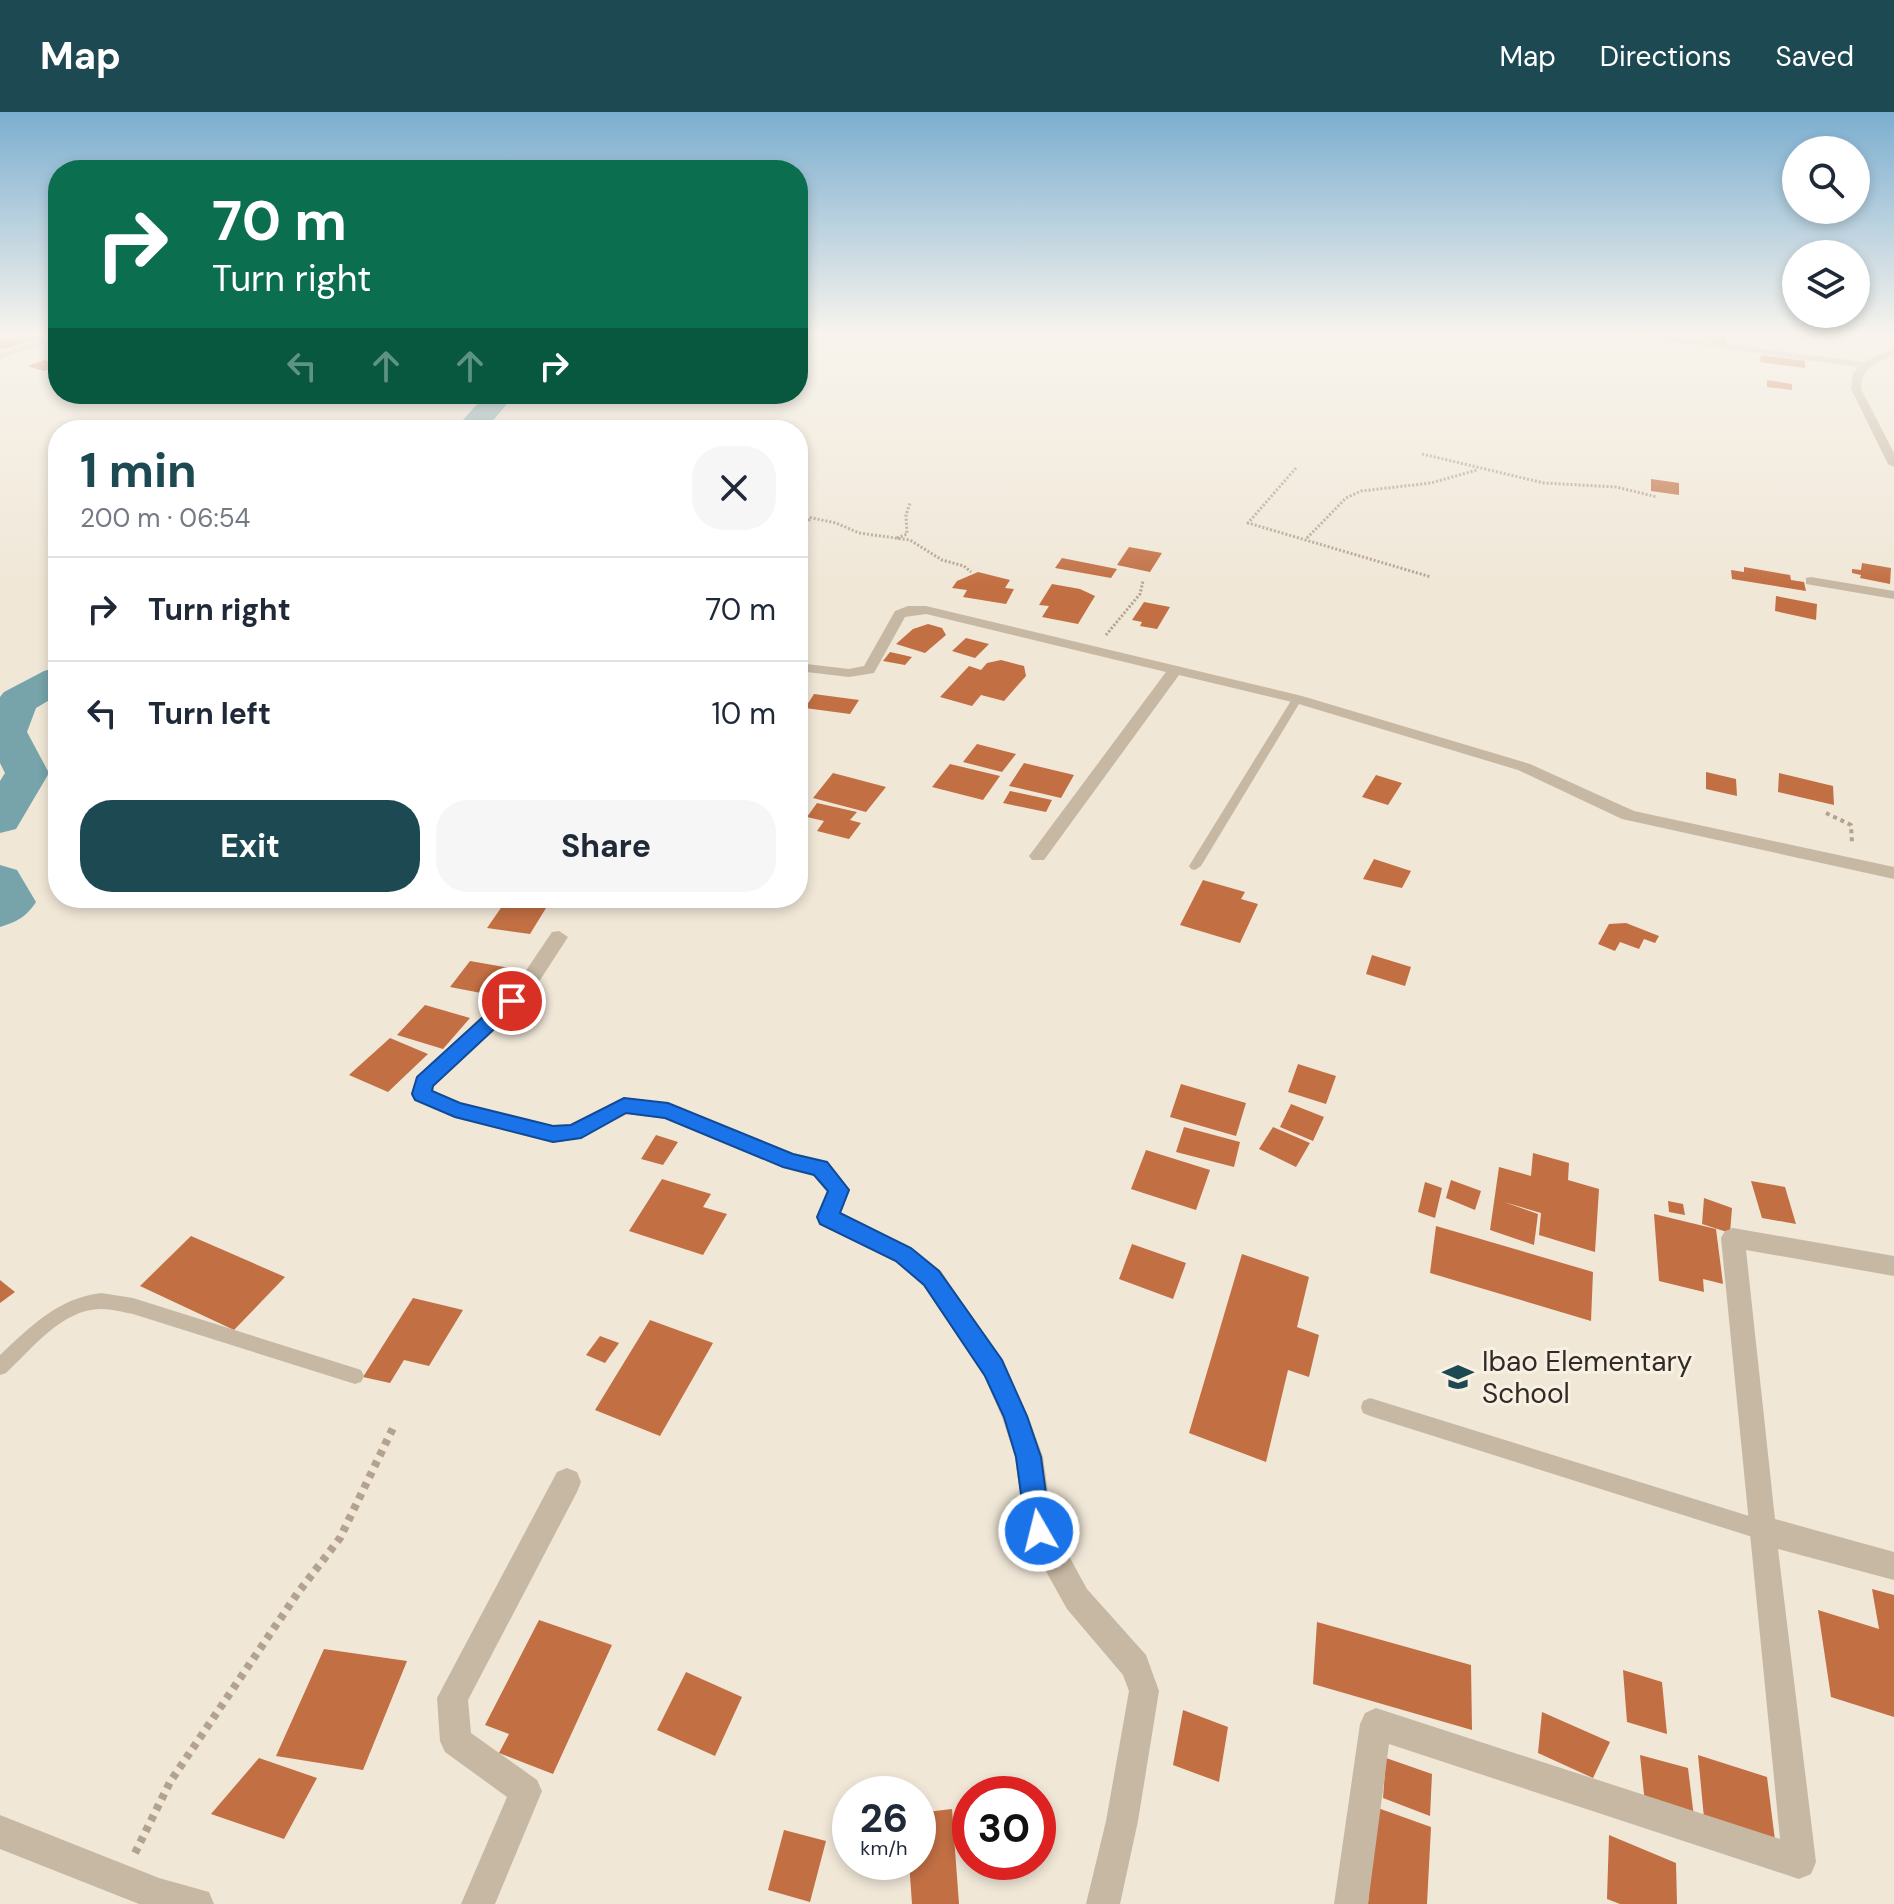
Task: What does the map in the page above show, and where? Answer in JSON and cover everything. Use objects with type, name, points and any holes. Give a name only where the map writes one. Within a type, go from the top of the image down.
[{"type":"street","points":[[1871,418],[1894,464]]},
{"type":"street","points":[[1811,581],[1894,595]]},
{"type":"street","points":[[808,668],[849,673],[869,670],[900,614],[917,609],[1297,699],[1524,767],[1628,815],[1894,873]]},
{"type":"street","points":[[1038,856],[1176,669]]},
{"type":"street","points":[[559,937],[524,989],[424,1082],[422,1094],[455,1110],[553,1134],[574,1132],[624,1105],[668,1111],[790,1161],[820,1168],[839,1190],[828,1217],[903,1255],[932,1278],[993,1368],[1015,1416],[1029,1457],[1039,1531],[1077,1599],[1135,1666],[1144,1691],[1122,1821],[1103,1904]]},
{"type":"street","points":[[1351,1904],[1376,1724],[1799,1862],[1733,1238],[1894,1266]]},
{"type":"street","points":[[478,1904],[526,1791],[456,1741],[452,1698],[567,1482]]},
{"type":"street","points":[[1762,1530],[1894,1566]]},
{"type":"street","points":[[0,1832],[159,1895],[197,1904]]},
{"type":"lane","points":[[1195,866],[1297,699]]},
{"type":"lane","points":[[0,1367],[55,1318],[76,1306],[99,1301],[133,1306],[355,1376]]},
{"type":"lane","points":[[1370,1407],[1762,1530]]},
{"type":"path","points":[[1422,454],[1478,470],[1544,483],[1616,487],[1657,497]]},
{"type":"path","points":[[1296,468],[1287,482],[1264,500],[1248,523],[1431,577]]},
{"type":"path","points":[[1307,538],[1346,498],[1361,491],[1431,483],[1478,470]]},
{"type":"path","points":[[897,538],[907,534],[906,515],[910,503]]},
{"type":"path","points":[[808,518],[836,523],[859,533],[910,540],[942,560],[964,566],[971,572]]},
{"type":"path","points":[[808,522],[811,519]]},
{"type":"path","points":[[1098,650],[1111,627],[1140,594],[1143,581]]},
{"type":"path","points":[[1826,813],[1851,825],[1850,863]]},
{"type":"path","points":[[122,1881],[170,1782],[297,1594],[340,1538],[393,1428]]},
{"type":"building","points":[[1651,479],[1679,483],[1679,495],[1651,491]]},
{"type":"building","points":[[1129,547],[1162,553],[1150,572],[1117,565]]},
{"type":"building","points":[[1062,558],[1117,569],[1111,578],[1055,568]]},
{"type":"building","points":[[1862,563],[1891,568],[1890,584],[1860,578],[1861,575],[1852,573],[1852,569],[1861,570]]},
{"type":"building","points":[[1744,567],[1790,575],[1791,580],[1804,582],[1806,591],[1732,579],[1731,570],[1744,572]]},
{"type":"building","points":[[978,572],[1010,580],[1005,588],[1014,589],[1006,604],[963,597],[967,590],[952,588],[957,581]]},
{"type":"building","points":[[1052,584],[1080,589],[1095,596],[1078,624],[1042,617],[1049,606],[1039,605]]},
{"type":"building","points":[[1776,596],[1817,604],[1816,620],[1775,611]]},
{"type":"building","points":[[1144,602],[1170,607],[1157,629],[1140,626],[1142,622],[1132,620]]},
{"type":"building","points":[[928,624],[942,628],[946,635],[925,653],[896,644],[913,629]]},
{"type":"building","points":[[966,638],[989,644],[975,658],[952,651]]},
{"type":"building","points":[[890,652],[912,657],[905,665],[883,661]]},
{"type":"building","points":[[1001,660],[1024,666],[1026,676],[1004,701],[981,695],[972,706],[940,697],[969,666],[981,670],[987,663]]},
{"type":"building","points":[[814,694],[859,700],[850,714],[808,708]]},
{"type":"building","points":[[977,744],[1016,754],[1002,772],[963,762]]},
{"type":"building","points":[[1024,763],[1074,775],[1061,798],[1009,786]]},
{"type":"building","points":[[950,764],[1000,776],[983,800],[932,787]]},
{"type":"building","points":[[1706,772],[1736,779],[1737,796],[1706,789]]},
{"type":"building","points":[[833,773],[886,787],[866,812],[813,798]]},
{"type":"building","points":[[1779,773],[1833,786],[1834,805],[1778,792]]},
{"type":"building","points":[[1376,775],[1402,783],[1388,805],[1362,797]]},
{"type":"building","points":[[1010,791],[1052,800],[1046,812],[1003,803]]},
{"type":"building","points":[[817,803],[857,812],[850,820],[861,823],[849,839],[817,831],[824,821],[808,816]]},
{"type":"building","points":[[1374,859],[1411,871],[1402,888],[1363,879]]},
{"type":"building","points":[[1203,880],[1245,892],[1241,899],[1258,904],[1240,943],[1180,925]]},
{"type":"building","points":[[501,908],[546,908],[530,934],[487,928]]},
{"type":"building","points":[[1626,923],[1659,936],[1655,943],[1644,939],[1639,949],[1620,942],[1615,951],[1598,944],[1609,924]]},
{"type":"building","points":[[1372,955],[1411,967],[1405,986],[1366,974]]},
{"type":"building","points":[[470,961],[521,970],[502,997],[450,987]]},
{"type":"building","points":[[425,1005],[470,1018],[443,1049],[397,1035]]},
{"type":"building","points":[[390,1038],[428,1054],[388,1092],[349,1075]]},
{"type":"building","points":[[1298,1064],[1336,1076],[1326,1104],[1288,1092]]},
{"type":"building","points":[[1181,1084],[1246,1103],[1236,1136],[1170,1117]]},
{"type":"building","points":[[1291,1104],[1324,1117],[1313,1141],[1280,1127]]},
{"type":"building","points":[[1184,1127],[1240,1142],[1234,1167],[1176,1152]]},
{"type":"building","points":[[1273,1127],[1310,1143],[1296,1167],[1259,1149]]},
{"type":"building","points":[[656,1135],[678,1142],[663,1165],[641,1159]]},
{"type":"building","points":[[1146,1150],[1210,1170],[1196,1210],[1131,1189]]},
{"type":"building","points":[[1533,1153],[1569,1163],[1568,1180],[1599,1189],[1595,1252],[1539,1235],[1541,1213],[1504,1202],[1538,1214],[1534,1245],[1490,1230],[1499,1167],[1531,1176]]},
{"type":"building","points":[[662,1179],[711,1194],[703,1207],[727,1214],[703,1255],[629,1231]]},
{"type":"building","points":[[1451,1180],[1481,1191],[1475,1210],[1446,1198]]},
{"type":"building","points":[[1751,1181],[1785,1187],[1796,1224],[1762,1218]]},
{"type":"building","points":[[1425,1182],[1442,1188],[1435,1218],[1418,1212]]},
{"type":"building","points":[[1704,1198],[1732,1208],[1730,1233],[1702,1224]]},
{"type":"building","points":[[1668,1201],[1683,1204],[1685,1215],[1669,1212]]},
{"type":"building","points":[[1654,1214],[1716,1229],[1723,1284],[1703,1279],[1704,1292],[1659,1281]]},
{"type":"building","points":[[1436,1226],[1593,1272],[1591,1321],[1430,1273]]},
{"type":"building","points":[[191,1236],[285,1277],[234,1330],[140,1286]]},
{"type":"building","points":[[1132,1244],[1186,1263],[1173,1299],[1119,1279]]},
{"type":"building","points":[[1242,1254],[1309,1277],[1297,1327],[1319,1335],[1309,1377],[1288,1370],[1266,1462],[1189,1433]]},
{"type":"building","points":[[0,1280],[15,1292],[0,1303]]},
{"type":"building","points":[[413,1298],[463,1310],[429,1366],[404,1360],[390,1383],[363,1377]]},
{"type":"building","points":[[650,1320],[713,1343],[660,1436],[595,1410]]},
{"type":"building","points":[[600,1336],[619,1343],[605,1363],[586,1355]]},
{"type":"building","points":[[1872,1589],[1894,1595],[1894,1717],[1831,1697],[1818,1610],[1879,1629]]},
{"type":"building","points":[[539,1620],[612,1645],[553,1774],[499,1753],[509,1734],[485,1725]]},
{"type":"building","points":[[1317,1622],[1471,1665],[1472,1730],[1313,1684]]},
{"type":"building","points":[[324,1649],[407,1661],[363,1770],[276,1756]]},
{"type":"building","points":[[1623,1670],[1662,1682],[1667,1734],[1627,1722]]},
{"type":"building","points":[[686,1672],[742,1697],[715,1756],[657,1730]]},
{"type":"building","points":[[1183,1710],[1228,1727],[1219,1782],[1173,1765]]},
{"type":"building","points":[[1542,1712],[1610,1742],[1593,1778],[1538,1753]]},
{"type":"building","points":[[1640,1755],[1688,1768],[1694,1817],[1645,1804]]},
{"type":"building","points":[[1698,1755],[1767,1777],[1775,1840],[1704,1818]]},
{"type":"building","points":[[259,1758],[317,1778],[284,1839],[211,1814]]},
{"type":"building","points":[[1386,1758],[1432,1774],[1430,1816],[1383,1798]]},
{"type":"building","points":[[1375,1807],[1431,1827],[1427,1904],[1368,1904]]},
{"type":"building","points":[[952,1809],[952,1880],[957,1880],[959,1904],[912,1904],[910,1880],[936,1880],[936,1811]]},
{"type":"building","points":[[784,1830],[826,1841],[810,1902],[768,1890]]},
{"type":"building","points":[[1609,1835],[1676,1863],[1677,1904],[1620,1904],[1607,1899]]},
{"type":"waterway","points":[[0,819],[27,773],[6,732],[18,701],[48,684]]},
{"type":"waterway","points":[[0,881],[11,902],[0,910]]},
{"type":"place","name":"Ibao Elementary School","points":[[1458,1377]]},
{"type":"route","points":[[512,1001],[424,1082],[422,1094],[455,1110],[553,1134],[574,1132],[596,1123],[624,1105],[668,1111],[790,1161],[820,1168],[839,1190],[828,1217],[903,1255],[932,1278],[993,1368],[1029,1457],[1039,1531]]}]
